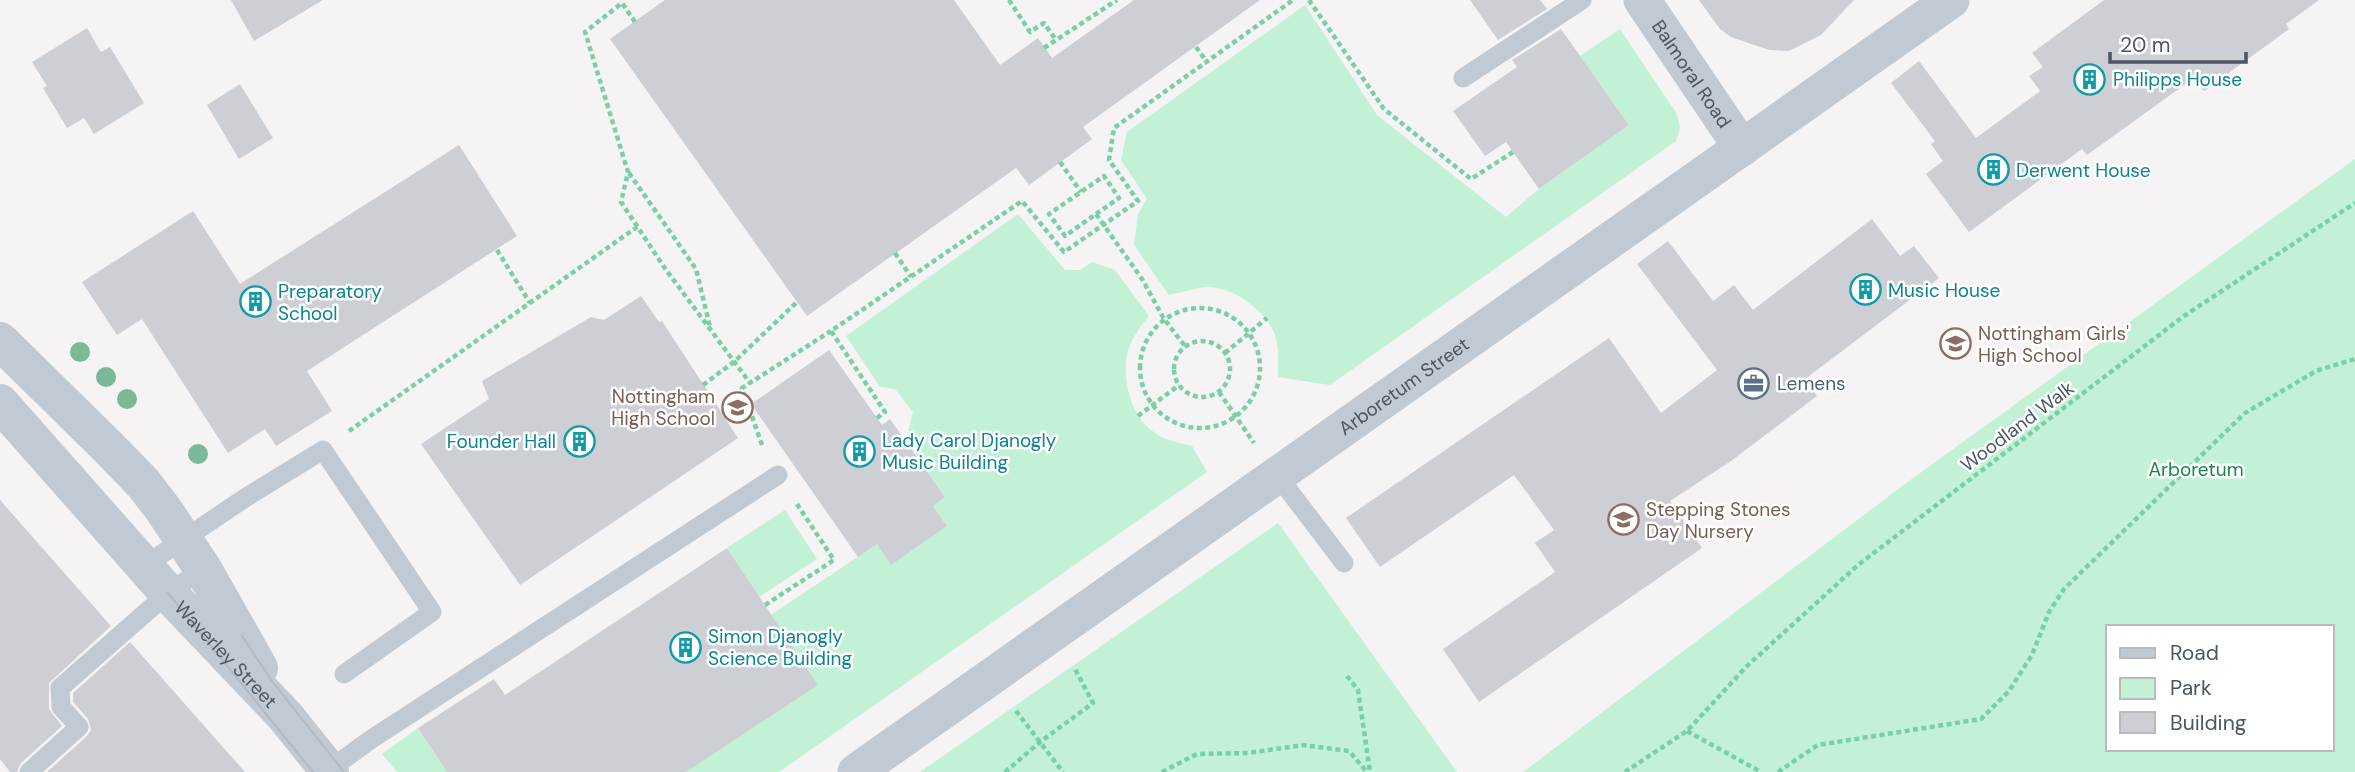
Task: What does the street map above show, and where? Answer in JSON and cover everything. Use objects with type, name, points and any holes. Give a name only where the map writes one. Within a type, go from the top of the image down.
[{"type":"street","name":"Balmoral Road","points":[[1642,0],[1742,148]]},
{"type":"street","name":"Arboretum Street","points":[[856,772],[1951,0]]},
{"type":"street","name":"Waverley Street","points":[[0,341],[143,483],[194,554],[285,716]]},
{"type":"street","name":"Waverley Street","points":[[0,403],[156,580],[285,716],[330,771]]},
{"type":"lane","points":[[1463,78],[1582,0]]},
{"type":"lane","points":[[29,772],[79,727],[61,707],[60,688],[156,580],[194,554],[245,498],[323,450],[432,612],[344,674]]},
{"type":"lane","points":[[330,771],[382,733],[778,475]]},
{"type":"lane","points":[[1277,475],[1344,563]]},
{"type":"lane","points":[[156,580],[194,554]]},
{"type":"path","points":[[1009,0],[1030,32],[1044,23],[1056,40]]},
{"type":"path","points":[[1044,48],[1117,0]]},
{"type":"path","points":[[877,418],[885,412],[831,331],[1021,201],[1063,252],[1138,201],[1110,160],[1114,128],[1293,0]]},
{"type":"path","points":[[1309,0],[1384,108],[1471,179],[1513,152]]},
{"type":"path","points":[[635,22],[624,2],[585,32],[628,172],[696,269],[711,330]]},
{"type":"path","points":[[1196,47],[1207,62]]},
{"type":"path","points":[[1060,162],[1081,192]]},
{"type":"path","points":[[628,172],[621,202],[750,383]]},
{"type":"path","points":[[1104,176],[1119,198],[1096,214],[1065,236],[1049,214],[1104,176]]},
{"type":"path","name":"Woodland Walk","points":[[1625,772],[1686,731],[1746,667],[1868,556],[2184,316],[2355,203]]},
{"type":"path","points":[[1096,214],[1185,346]]},
{"type":"path","points":[[323,450],[637,227]]},
{"type":"path","points":[[497,250],[530,303]]},
{"type":"path","points":[[895,253],[911,277]]},
{"type":"path","points":[[703,384],[735,361],[797,302]]},
{"type":"path","points":[[1209,308],[1230,315],[1249,333],[1260,359],[1259,383],[1244,410],[1225,423],[1202,428],[1178,424],[1158,411],[1145,393],[1139,361],[1149,334],[1164,318],[1186,309],[1209,308]]},
{"type":"path","points":[[1225,353],[1267,318]]},
{"type":"path","points":[[1204,341],[1214,343],[1225,353],[1230,368],[1230,378],[1225,387],[1210,397],[1200,398],[1184,391],[1174,374],[1174,364],[1185,346],[1204,341]]},
{"type":"path","points":[[1778,772],[1818,745],[1981,719],[2010,691],[2027,664],[2049,612],[2064,590],[2245,413],[2316,372],[2355,359]]},
{"type":"path","points":[[1138,415],[1179,385]]},
{"type":"path","points":[[1219,392],[1236,415]]},
{"type":"path","points":[[1005,772],[1093,703],[1055,632]]},
{"type":"path","points":[[1347,676],[1358,690],[1368,772]]},
{"type":"path","points":[[1014,708],[1063,772]]},
{"type":"path","points":[[1686,731],[1761,772]]},
{"type":"path","points":[[1162,772],[1197,754],[1248,753],[1303,745],[1349,751],[1368,772]]},
{"type":"green space","points":[[1305,5],[1377,115],[1506,217],[1539,189],[1629,125],[1580,56],[1620,29],[1677,114],[1680,128],[1676,141],[1330,385],[1278,377],[1275,334],[1267,320],[1244,299],[1225,290],[1206,287],[1169,295],[1134,245],[1138,214],[1147,199],[1121,160],[1127,132]]},
{"type":"green space","name":"Arboretum","points":[[2355,159],[2355,772],[1523,772],[1909,481]]},
{"type":"green space","points":[[1018,214],[1065,270],[1080,270],[1092,262],[1115,270],[1149,316],[1130,344],[1127,354],[1127,385],[1133,406],[1144,423],[1156,433],[1171,441],[1192,446],[1207,472],[779,772],[686,772],[771,615],[877,544],[892,564],[947,526],[933,506],[945,497],[906,441],[913,412],[895,389],[880,387],[846,336]]},
{"type":"green space","points":[[785,510],[817,559],[759,597],[727,548]]},
{"type":"green space","points":[[1278,523],[1457,772],[920,772]]},
{"type":"green space","points":[[418,728],[447,772],[397,772],[382,754]]},
{"type":"building","points":[[231,0],[323,0],[254,41]]},
{"type":"building","points":[[665,0],[954,0],[1000,65],[1038,38],[1052,58],[1134,0],[1260,0],[1083,127],[1092,139],[1029,185],[1016,168],[807,316],[610,39]]},
{"type":"building","points":[[1470,0],[1540,0],[1547,9],[1498,40]]},
{"type":"building","points":[[1699,0],[1854,0],[1821,35],[1789,51],[1769,50],[1731,37],[1720,29]]},
{"type":"building","points":[[2104,0],[2319,0],[2286,24],[2289,29],[2204,91],[2194,78],[2087,155],[2082,149],[1969,232],[1926,174],[1943,161],[1931,144],[1935,141],[1891,83],[1919,61],[1976,138],[2040,91],[2029,76],[2043,67],[2032,53]]},
{"type":"building","points":[[87,28],[101,52],[110,47],[144,103],[94,134],[84,118],[67,128],[43,88],[47,86],[32,62]]},
{"type":"building","points":[[1561,29],[1629,125],[1539,189],[1506,142],[1485,156],[1453,111],[1517,67],[1512,60]]},
{"type":"building","points":[[240,84],[273,138],[239,159],[207,105]]},
{"type":"building","name":"Preparatory School","points":[[459,145],[517,236],[307,371],[332,411],[276,446],[265,429],[228,453],[142,319],[117,335],[82,282],[193,211],[240,284]]},
{"type":"building","points":[[1872,219],[1900,256],[1914,246],[1939,278],[1805,379],[1817,396],[1731,461],[1670,501],[1702,548],[1479,702],[1443,649],[1555,572],[1535,543],[1554,530],[1514,475],[1380,567],[1346,518],[1609,338],[1661,413],[1717,370],[1637,264],[1668,241],[1713,301],[1734,285],[1753,310]]},
{"type":"building","name":"Founder Hall","points":[[641,296],[659,322],[662,321],[738,438],[520,585],[421,444],[489,399],[482,381],[591,317],[604,320]]},
{"type":"building","name":"Lady Carol Djanogly Music Building","points":[[829,350],[882,425],[890,419],[945,497],[933,506],[947,526],[891,565],[877,544],[858,557],[751,404]]},
{"type":"building","points":[[0,500],[111,626],[49,683],[49,709],[62,726],[21,763],[17,772],[10,772],[0,759]]},
{"type":"building","name":"Simon Djanogly Science Building","points":[[727,548],[818,685],[686,772],[447,772],[418,728],[494,679],[505,695]]},
{"type":"building","points":[[130,642],[245,772],[47,772],[91,730],[88,719],[73,702],[73,693]]},
{"type":"tram line","points":[[168,593],[313,772]]},
{"type":"tram line","points":[[242,636],[272,681],[344,772]]},
{"type":"place","name":"Philipps House","points":[[2090,79]]},
{"type":"place","name":"Derwent House","points":[[1993,170]]},
{"type":"place","name":"Music House","points":[[1865,290]]},
{"type":"place","name":"Preparatory School","points":[[255,302]]},
{"type":"place","name":"Nottingham Girls' High School","points":[[1955,344]]},
{"type":"place","name":"Lemens","points":[[1754,383]]},
{"type":"place","name":"Nottingham High School","points":[[738,407]]},
{"type":"place","name":"Founder Hall","points":[[579,441]]},
{"type":"place","name":"Lady Carol Djanogly Music Building","points":[[859,451]]},
{"type":"place","name":"Stepping Stones Day Nursery","points":[[1623,520]]},
{"type":"place","name":"Simon Djanogly Science Building","points":[[685,647]]}]
